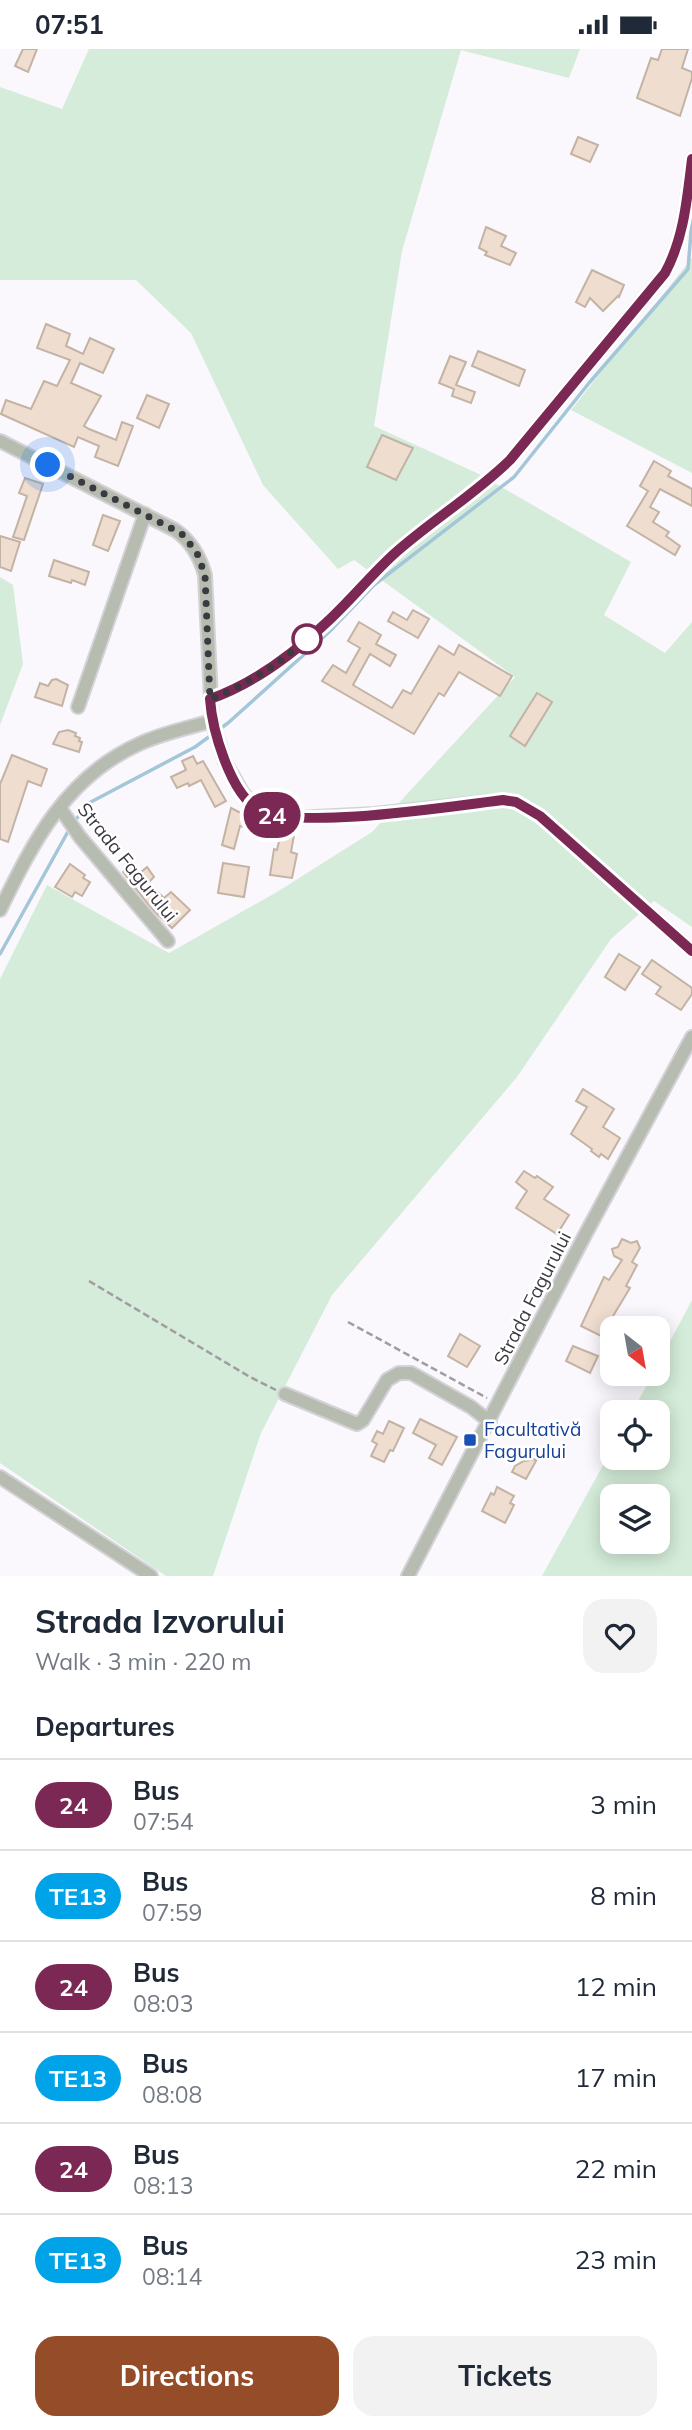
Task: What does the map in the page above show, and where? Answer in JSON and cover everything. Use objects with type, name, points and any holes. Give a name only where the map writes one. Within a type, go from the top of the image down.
[{"type":"street","points":[[210,699],[242,685],[293,651],[327,622],[395,554],[485,484],[510,460],[665,273],[683,228],[692,159]]},
{"type":"street","points":[[0,440],[183,535],[197,553],[205,575],[210,699],[214,729],[225,762],[242,792],[255,808],[272,816],[296,818],[352,816],[503,800],[516,802],[540,816],[692,951]]},
{"type":"street","points":[[78,707],[145,514]]},
{"type":"street","name":"Strada Fagurului","points":[[0,910],[38,835],[89,776],[113,758],[139,744],[214,729]]},
{"type":"street","name":"Strada Fagurului","points":[[60,807],[168,941]]},
{"type":"street","name":"Strada Fagurului","points":[[408,1576],[585,1235],[692,1037]]},
{"type":"street","points":[[285,1394],[357,1425],[363,1420],[387,1380],[399,1373],[411,1373],[471,1406],[490,1422]]},
{"type":"street","points":[[0,1476],[151,1576]]},
{"type":"path","points":[[89,1281],[250,1377],[285,1394]]},
{"type":"path","points":[[348,1322],[499,1405]]},
{"type":"green space","points":[[89,49],[580,49],[569,78],[461,50],[402,251],[374,426],[479,474],[631,562],[604,615],[665,653],[692,622],[692,927],[654,901],[611,939],[517,1077],[332,1295],[261,1433],[213,1576],[166,1576],[0,1463],[0,979],[47,885],[169,953],[277,892],[372,832],[515,677],[354,560],[338,569],[263,485],[191,333],[136,280],[0,280],[0,87],[62,109]]},
{"type":"green space","points":[[692,258],[692,473],[571,410]]},
{"type":"green space","points":[[0,577],[13,585],[23,664],[0,725]]},
{"type":"green space","points":[[692,1300],[692,1576],[542,1576],[600,1470],[670,1470],[670,1400],[639,1400],[646,1386],[670,1386],[670,1341]]},
{"type":"building","points":[[23,49],[37,49],[28,72],[15,66]]},
{"type":"building","points":[[662,49],[688,49],[682,68],[692,72],[692,78],[680,116],[637,98],[651,58],[658,60]]},
{"type":"building","points":[[578,137],[598,145],[590,162],[571,154]]},
{"type":"building","points":[[486,227],[506,236],[501,246],[516,253],[510,265],[485,255],[487,252],[479,248]]},
{"type":"building","points":[[592,270],[624,285],[619,297],[603,311],[590,298],[585,307],[576,302]]},
{"type":"building","points":[[46,324],[70,334],[66,346],[83,354],[90,338],[114,349],[103,373],[80,363],[71,383],[101,396],[84,426],[116,440],[122,422],[133,426],[118,466],[95,457],[99,446],[78,437],[74,447],[1,414],[6,400],[31,409],[44,381],[57,386],[70,360],[37,348]]},
{"type":"building","points":[[478,351],[525,370],[519,386],[472,366]]},
{"type":"building","points":[[450,356],[466,362],[456,385],[475,392],[471,403],[452,396],[454,389],[439,383]]},
{"type":"building","points":[[147,395],[169,404],[159,428],[137,418]]},
{"type":"building","points":[[382,435],[413,448],[396,480],[367,467]]},
{"type":"building","points":[[654,461],[671,471],[668,476],[692,489],[692,506],[660,489],[650,507],[659,512],[653,522],[669,532],[666,536],[680,546],[675,555],[627,526],[648,491],[640,486]]},
{"type":"building","points":[[25,478],[43,484],[24,540],[13,537],[27,496],[19,493]]},
{"type":"building","points":[[103,515],[120,521],[108,551],[93,545]]},
{"type":"building","points":[[0,536],[20,542],[11,571],[0,567]]},
{"type":"building","points":[[54,560],[89,572],[85,585],[49,576]]},
{"type":"building","points":[[413,610],[429,619],[418,638],[388,621],[393,612],[407,620]]},
{"type":"building","points":[[359,622],[381,635],[376,644],[396,655],[390,666],[370,654],[353,685],[392,708],[403,690],[411,694],[439,646],[454,655],[459,645],[512,676],[500,696],[459,672],[444,696],[439,693],[414,734],[322,681],[333,665],[346,673],[360,648],[348,641]]},
{"type":"building","points":[[56,679],[68,685],[62,706],[35,697],[40,683],[48,686]]},
{"type":"building","points":[[537,693],[552,702],[525,746],[510,736]]},
{"type":"building","points":[[68,730],[76,733],[75,736],[82,742],[79,752],[53,744],[59,732]]},
{"type":"building","points":[[12,755],[47,769],[41,786],[28,781],[8,842],[0,839],[0,784]]},
{"type":"building","points":[[193,756],[197,764],[203,761],[226,801],[215,807],[201,780],[177,788],[171,777],[186,770],[182,761]]},
{"type":"building","points":[[231,808],[251,818],[248,828],[240,826],[234,849],[222,845]]},
{"type":"building","points":[[281,833],[294,835],[291,852],[297,854],[292,878],[270,875],[274,849],[277,850]]},
{"type":"building","points":[[223,863],[249,867],[244,897],[218,893]]},
{"type":"building","points":[[70,864],[90,882],[82,896],[75,892],[72,897],[55,887]]},
{"type":"building","points":[[133,864],[140,873],[147,867],[154,877],[148,883],[164,898],[171,892],[190,910],[172,928],[151,908],[123,872]]},
{"type":"building","points":[[619,954],[640,967],[625,990],[605,977]]},
{"type":"building","points":[[652,960],[692,988],[692,994],[681,1010],[656,994],[661,987],[642,974]]},
{"type":"building","points":[[583,1089],[614,1109],[603,1127],[620,1138],[608,1159],[601,1154],[599,1157],[571,1134],[587,1107],[576,1101]]},
{"type":"building","points":[[524,1171],[553,1187],[544,1199],[569,1215],[557,1234],[516,1208],[527,1191],[516,1182]]},
{"type":"building","points":[[622,1239],[631,1243],[637,1241],[640,1248],[632,1262],[637,1265],[626,1286],[630,1288],[613,1316],[600,1316],[600,1336],[581,1326],[604,1277],[609,1280],[622,1260],[614,1256],[612,1249],[618,1247]]},
{"type":"building","points":[[460,1334],[480,1346],[467,1367],[448,1356]]},
{"type":"building","points":[[573,1346],[598,1356],[590,1373],[566,1361]]},
{"type":"building","points":[[420,1419],[457,1437],[442,1465],[429,1458],[436,1445],[413,1433]]},
{"type":"building","points":[[389,1421],[404,1428],[393,1451],[390,1450],[384,1462],[371,1456],[377,1444],[372,1441],[377,1431],[383,1434]]},
{"type":"building","points":[[537,1459],[526,1479],[512,1472],[515,1466],[524,1461]]},
{"type":"building","points":[[497,1487],[514,1496],[510,1503],[514,1505],[505,1523],[482,1511]]},
{"type":"waterway","points":[[74,822],[89,803],[195,747],[228,723],[329,632],[374,585],[514,477],[589,383],[688,269],[692,220]]},
{"type":"waterway","points":[[0,954],[70,828]]},
{"type":"bus line","name":"24","points":[[692,159],[683,228],[665,273],[510,460],[485,484],[439,517],[395,554],[327,622],[285,657],[242,685],[210,699],[212,721],[225,762],[242,792],[255,808],[272,816],[296,818],[375,814],[503,800],[516,802],[540,816],[692,951]]},
{"type":"place","name":"Facultativă Fagurului","points":[[470,1440]]},
{"type":"route","points":[[48,465],[175,530],[183,535],[197,553],[205,575],[210,699],[262,673],[307,639]]}]
